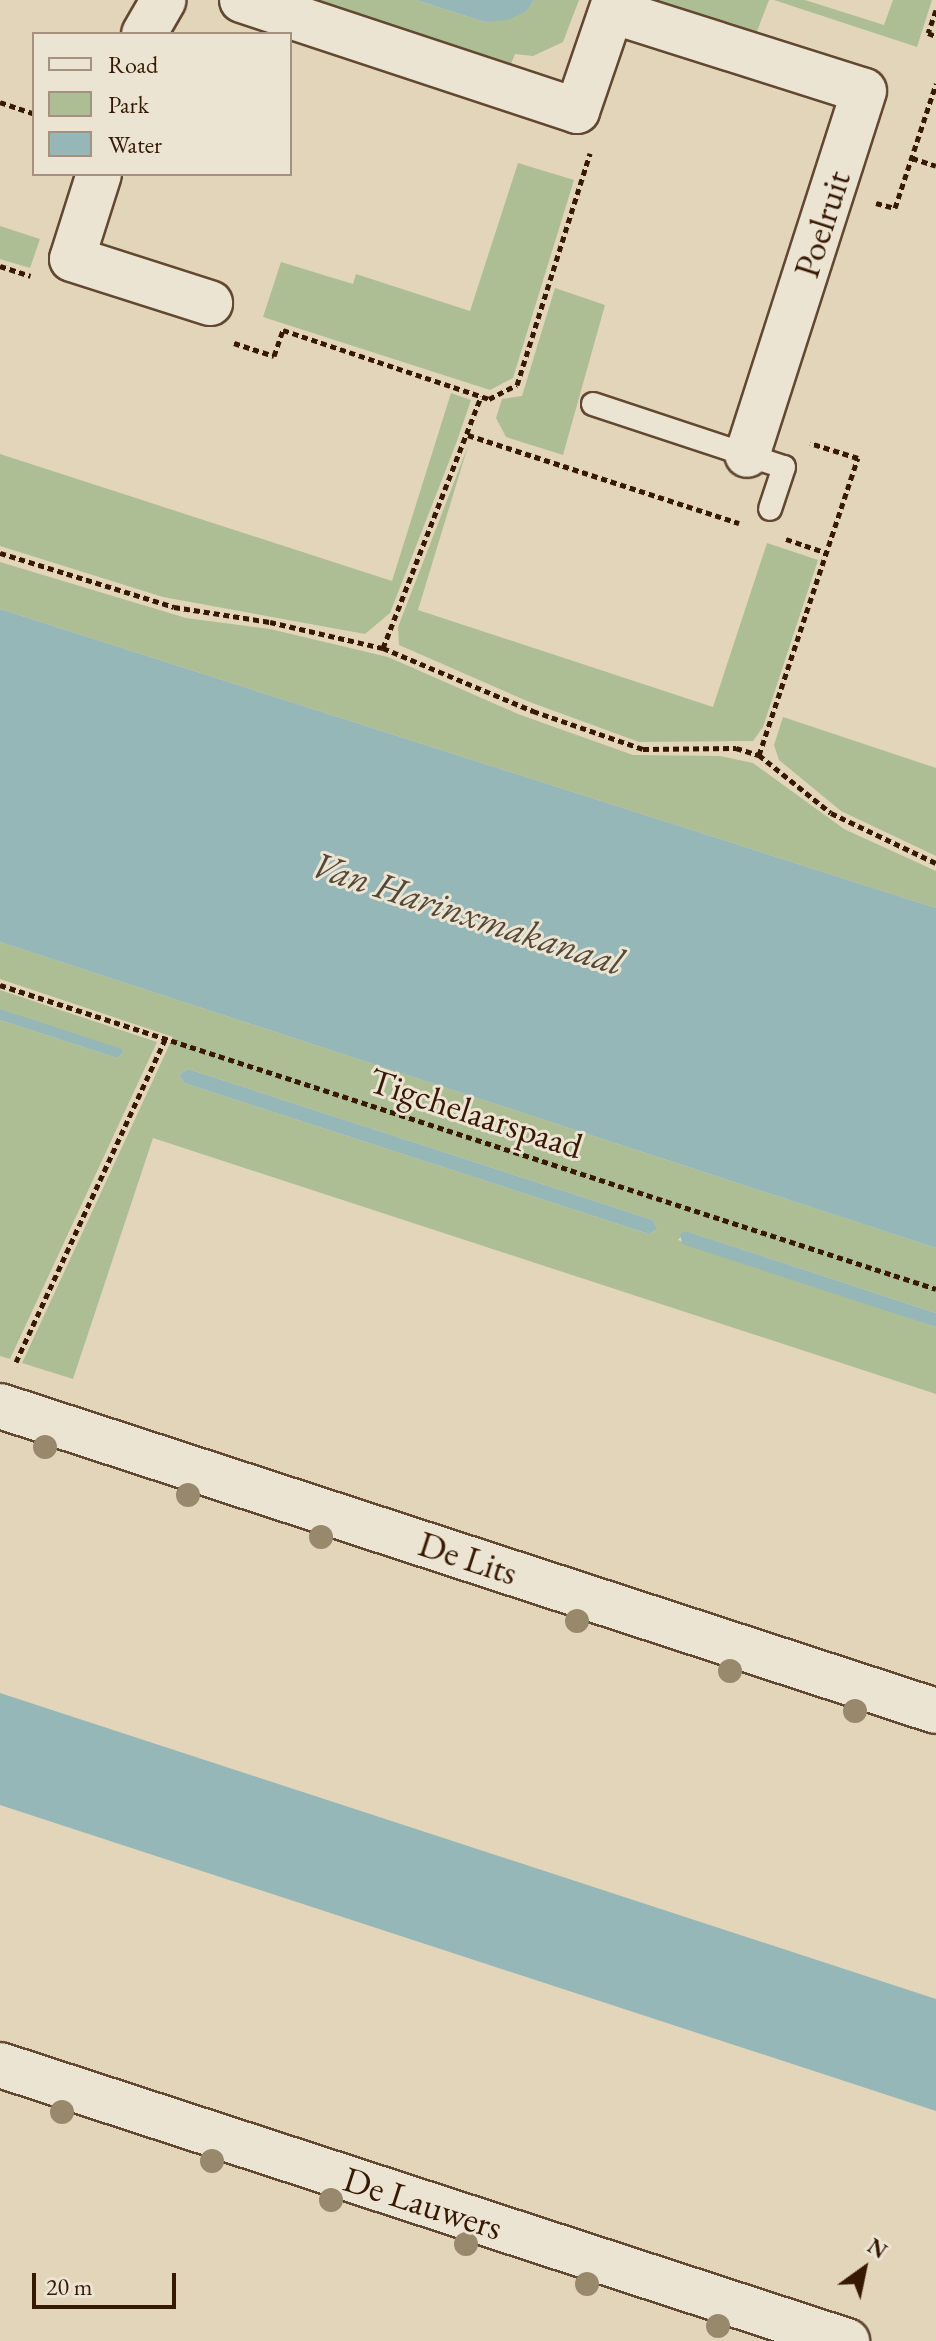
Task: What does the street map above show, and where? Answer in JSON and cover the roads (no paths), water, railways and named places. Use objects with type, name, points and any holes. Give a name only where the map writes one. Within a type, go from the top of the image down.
[{"type":"street","points":[[145,32],[164,0]]},
{"type":"street","name":"Poelruit","points":[[242,0],[577,111],[613,6],[864,91],[752,440]]},
{"type":"street","points":[[98,176],[72,259],[210,303]]},
{"type":"street","name":"De Lits","points":[[7,1386],[936,1711]]},
{"type":"street","name":"De Lauwers","points":[[0,2065],[847,2341]]},
{"type":"lane","points":[[593,404],[752,440],[784,467],[770,509]]},
{"type":"water","points":[[416,0],[534,0],[527,11],[508,20],[485,22]]},
{"type":"water","name":"Van Harinxmakanaal","points":[[0,609],[936,908],[936,1248],[0,942]]},
{"type":"water","points":[[0,1009],[122,1049],[123,1053],[117,1058],[0,1020]]},
{"type":"water","points":[[188,1069],[653,1220],[657,1229],[649,1234],[184,1083],[179,1075]]},
{"type":"water","points":[[686,1231],[936,1313],[936,1327],[682,1244],[680,1234]]},
{"type":"water","points":[[0,1693],[936,1999],[936,2111],[0,1805]]}]
